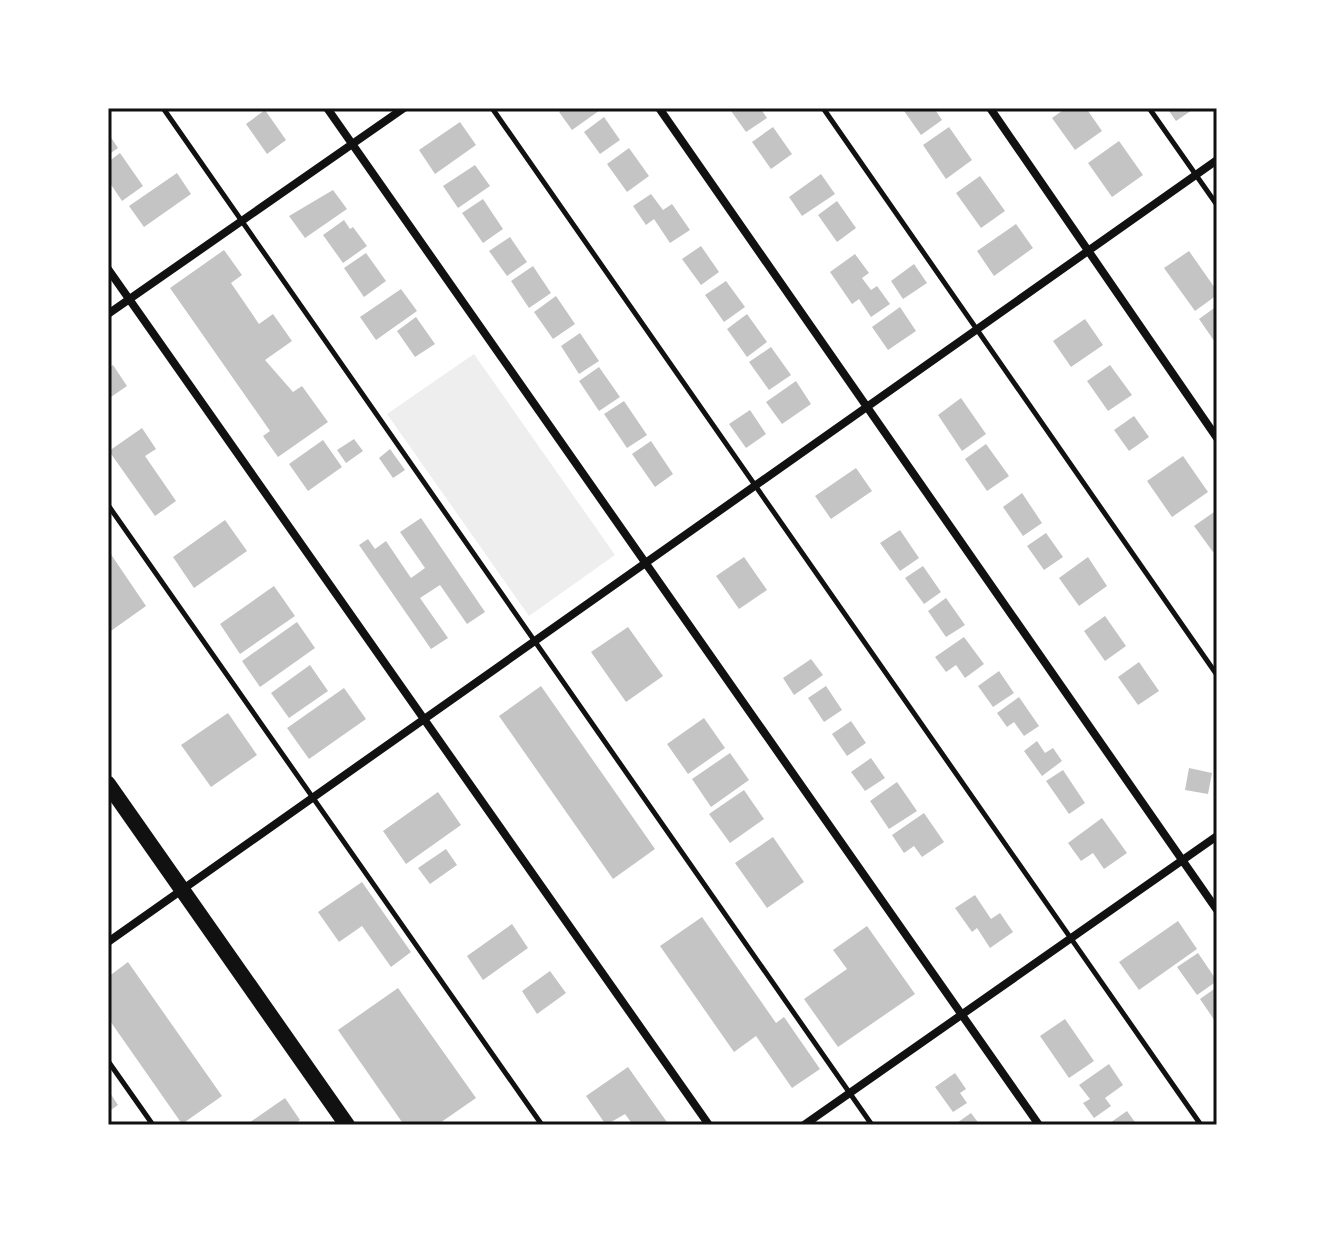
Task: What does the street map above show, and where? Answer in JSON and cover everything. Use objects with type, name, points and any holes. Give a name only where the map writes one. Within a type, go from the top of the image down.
[{"type":"main road","points":[[108,784],[347,1125]]},
{"type":"street","points":[[327,108],[1039,1125]]},
{"type":"street","points":[[108,314],[404,108]]},
{"type":"street","points":[[659,108],[1217,910]]},
{"type":"street","points":[[990,108],[1217,438]]},
{"type":"street","points":[[108,942],[978,332],[1217,160]]},
{"type":"street","points":[[108,269],[709,1125]]},
{"type":"street","points":[[804,1125],[1217,836]]},
{"type":"lane","points":[[163,108],[872,1125]]},
{"type":"lane","points":[[492,108],[1201,1125]]},
{"type":"lane","points":[[823,108],[1217,675]]},
{"type":"lane","points":[[1149,108],[1217,205]]},
{"type":"lane","points":[[108,505],[542,1125]]},
{"type":"lane","points":[[108,1061],[153,1125]]},
{"type":"shaded area","points":[[474,354],[615,555],[529,616],[387,414]]},
{"type":"building","points":[[565,108],[603,108],[572,130],[559,112]]},
{"type":"building","points":[[729,108],[760,108],[767,118],[746,132]]},
{"type":"building","points":[[902,108],[934,108],[942,120],[921,135]]},
{"type":"building","points":[[1066,108],[1086,108],[1102,131],[1075,150],[1052,118]]},
{"type":"building","points":[[1167,108],[1195,108],[1176,121]]},
{"type":"building","points":[[265,110],[286,140],[267,154],[246,124]]},
{"type":"building","points":[[604,117],[620,140],[600,154],[584,132]]},
{"type":"building","points":[[460,122],[476,145],[435,174],[419,150]]},
{"type":"building","points":[[773,127],[792,154],[771,169],[752,142]]},
{"type":"building","points":[[949,127],[972,160],[946,179],[923,145]]},
{"type":"building","points":[[108,133],[118,148],[108,155]]},
{"type":"building","points":[[1119,141],[1143,175],[1112,197],[1088,163]]},
{"type":"building","points":[[629,148],[649,176],[627,192],[607,164]]},
{"type":"building","points":[[120,153],[143,186],[122,201],[108,180],[108,162]]},
{"type":"building","points":[[475,165],[490,186],[458,208],[443,186]]},
{"type":"building","points":[[177,173],[191,194],[144,227],[129,206]]},
{"type":"building","points":[[821,174],[835,194],[802,216],[789,197]]},
{"type":"building","points":[[980,176],[1005,211],[981,228],[956,193]]},
{"type":"building","points":[[333,190],[347,209],[305,238],[289,216]]},
{"type":"building","points":[[651,194],[663,210],[672,204],[690,230],[670,243],[654,219],[646,225],[633,206]]},
{"type":"building","points":[[483,199],[503,229],[483,243],[462,213]]},
{"type":"building","points":[[837,201],[856,228],[837,242],[818,215]]},
{"type":"building","points":[[344,220],[367,246],[343,263],[323,235]]},
{"type":"building","points":[[1016,224],[1033,248],[994,276],[977,251]]},
{"type":"building","points":[[510,237],[527,262],[507,276],[489,251]]},
{"type":"building","points":[[701,246],[719,272],[701,285],[682,259]]},
{"type":"building","points":[[224,250],[242,275],[231,283],[259,324],[273,314],[292,341],[265,360],[293,392],[302,386],[328,422],[278,457],[263,436],[270,431],[170,288]]},
{"type":"building","points":[[1189,251],[1217,291],[1217,295],[1195,311],[1164,268]]},
{"type":"building","points":[[366,253],[386,281],[364,297],[344,268]]},
{"type":"building","points":[[855,254],[869,273],[862,278],[871,290],[877,286],[890,304],[871,317],[859,299],[852,304],[830,272]]},
{"type":"building","points":[[914,264],[927,283],[903,299],[891,281]]},
{"type":"building","points":[[533,266],[551,293],[529,308],[511,281]]},
{"type":"building","points":[[726,281],[745,307],[724,322],[705,295]]},
{"type":"building","points":[[401,289],[417,311],[376,340],[360,317]]},
{"type":"building","points":[[556,296],[575,324],[553,339],[534,312]]},
{"type":"building","points":[[1217,306],[1217,345],[1199,319]]},
{"type":"building","points":[[900,307],[916,331],[888,350],[872,327]]},
{"type":"building","points":[[747,314],[767,342],[747,357],[727,329]]},
{"type":"building","points":[[416,317],[435,344],[415,357],[397,331]]},
{"type":"building","points":[[1085,319],[1103,345],[1071,367],[1053,341]]},
{"type":"building","points":[[580,333],[599,361],[579,374],[561,346]]},
{"type":"building","points":[[771,347],[791,375],[769,390],[749,362]]},
{"type":"building","points":[[113,365],[127,386],[108,399],[108,368]]},
{"type":"building","points":[[1110,365],[1132,395],[1108,411],[1087,381]]},
{"type":"building","points":[[599,367],[620,397],[599,411],[579,381]]},
{"type":"building","points":[[796,381],[811,404],[782,424],[766,402]]},
{"type":"building","points":[[961,398],[986,434],[962,451],[938,415]]},
{"type":"building","points":[[624,401],[647,435],[627,448],[604,414]]},
{"type":"building","points":[[750,410],[766,434],[746,448],[729,424]]},
{"type":"building","points":[[1134,416],[1149,437],[1129,451],[1114,430]]},
{"type":"building","points":[[142,428],[156,449],[145,456],[176,501],[155,516],[109,451]]},
{"type":"building","points":[[354,439],[363,451],[346,463],[337,450]]},
{"type":"building","points":[[323,440],[342,467],[308,491],[289,464]]},
{"type":"building","points":[[651,441],[673,474],[655,487],[632,454]]},
{"type":"building","points":[[986,444],[1009,476],[987,491],[965,459]]},
{"type":"building","points":[[390,449],[405,470],[393,478],[379,458]]},
{"type":"building","points":[[1183,456],[1208,492],[1172,517],[1147,481]]},
{"type":"building","points":[[856,468],[872,491],[831,519],[815,496]]},
{"type":"building","points":[[1022,493],[1042,523],[1023,536],[1003,507]]},
{"type":"building","points":[[1217,510],[1217,549],[1213,552],[1194,526]]},
{"type":"building","points":[[421,518],[485,612],[467,624],[440,585],[420,598],[448,638],[431,649],[359,545],[368,539],[375,549],[386,541],[411,578],[425,568],[400,532]]},
{"type":"building","points":[[225,520],[247,551],[194,588],[173,557]]},
{"type":"building","points":[[900,530],[919,558],[900,571],[880,543]]},
{"type":"building","points":[[1046,533],[1063,557],[1044,570],[1027,546]]},
{"type":"building","points":[[108,550],[146,606],[108,633]]},
{"type":"building","points":[[744,557],[767,590],[739,609],[716,576]]},
{"type":"building","points":[[1088,557],[1107,586],[1079,606],[1059,578]]},
{"type":"building","points":[[923,566],[941,592],[924,604],[905,578]]},
{"type":"building","points":[[274,586],[295,616],[240,654],[220,624]]},
{"type":"building","points":[[946,598],[965,625],[946,637],[928,611]]},
{"type":"building","points":[[1105,616],[1126,646],[1105,661],[1084,631]]},
{"type":"building","points":[[297,622],[315,648],[260,687],[242,661]]},
{"type":"building","points":[[628,627],[663,676],[626,702],[591,652]]},
{"type":"building","points":[[964,637],[984,664],[965,678],[956,665],[946,672],[935,657]]},
{"type":"building","points":[[811,659],[823,675],[794,695],[783,678]]},
{"type":"building","points":[[1139,662],[1159,691],[1138,705],[1118,677]]},
{"type":"building","points":[[310,665],[328,691],[289,718],[271,693]]},
{"type":"building","points":[[999,671],[1014,693],[993,707],[978,686]]},
{"type":"building","points":[[541,686],[655,849],[613,879],[499,716]]},
{"type":"building","points":[[826,686],[842,710],[824,722],[808,698]]},
{"type":"building","points":[[344,688],[366,719],[309,759],[287,728]]},
{"type":"building","points":[[1019,697],[1039,726],[1024,736],[1014,722],[1007,727],[997,713]]},
{"type":"building","points":[[228,713],[257,755],[211,787],[181,745]]},
{"type":"building","points":[[704,718],[725,748],[688,774],[667,744]]},
{"type":"building","points":[[851,721],[866,743],[847,756],[832,734]]},
{"type":"building","points":[[1037,741],[1045,753],[1053,748],[1062,761],[1042,776],[1024,751]]},
{"type":"building","points":[[730,753],[749,780],[711,807],[692,779]]},
{"type":"building","points":[[871,758],[885,778],[865,791],[851,772]]},
{"type":"building","points":[[1189,768],[1212,773],[1208,794],[1185,790]]},
{"type":"building","points":[[1063,770],[1085,803],[1069,814],[1046,781]]},
{"type":"building","points":[[897,782],[917,811],[889,829],[870,801]]},
{"type":"building","points":[[744,790],[764,819],[730,843],[709,814]]},
{"type":"building","points":[[438,792],[461,825],[406,864],[383,831]]},
{"type":"building","points":[[924,813],[944,842],[922,857],[914,846],[904,853],[892,835]]},
{"type":"building","points":[[1102,818],[1127,853],[1104,869],[1093,853],[1081,861],[1068,843]]},
{"type":"building","points":[[773,837],[804,882],[767,908],[735,863]]},
{"type":"building","points":[[446,849],[457,865],[430,884],[418,868]]},
{"type":"building","points":[[362,882],[411,952],[391,967],[362,926],[339,942],[318,912]]},
{"type":"building","points":[[975,895],[991,919],[1000,913],[1013,932],[990,948],[977,928],[972,932],[955,908]]},
{"type":"building","points":[[702,917],[776,1023],[784,1017],[820,1069],[792,1088],[756,1036],[734,1052],[660,946]]},
{"type":"building","points":[[1178,921],[1197,949],[1139,990],[1119,962]]},
{"type":"building","points":[[512,924],[528,948],[483,980],[467,956]]},
{"type":"building","points":[[867,926],[915,994],[838,1047],[804,999],[847,969],[833,950]]},
{"type":"building","points":[[1198,953],[1217,981],[1197,995],[1177,967]]},
{"type":"building","points":[[128,962],[222,1096],[182,1124],[108,1018],[108,977]]},
{"type":"building","points":[[550,971],[566,993],[537,1014],[522,991]]},
{"type":"building","points":[[1217,987],[1217,1024],[1200,999]]},
{"type":"building","points":[[398,988],[476,1098],[437,1125],[404,1125],[338,1030]]},
{"type":"building","points":[[1065,1019],[1094,1061],[1069,1078],[1040,1036]]},
{"type":"building","points":[[1109,1064],[1123,1085],[1105,1098],[1111,1106],[1094,1118],[1083,1103],[1090,1099],[1079,1085]]},
{"type":"building","points":[[628,1067],[669,1125],[633,1125],[625,1114],[606,1125],[586,1096]]},
{"type":"building","points":[[955,1073],[966,1089],[960,1093],[967,1103],[953,1112],[935,1087]]},
{"type":"building","points":[[108,1090],[118,1105],[108,1112]]},
{"type":"building","points":[[285,1098],[300,1120],[293,1125],[246,1125]]},
{"type":"building","points":[[1127,1111],[1137,1125],[1107,1125]]},
{"type":"building","points":[[971,1113],[980,1125],[954,1125]]}]
